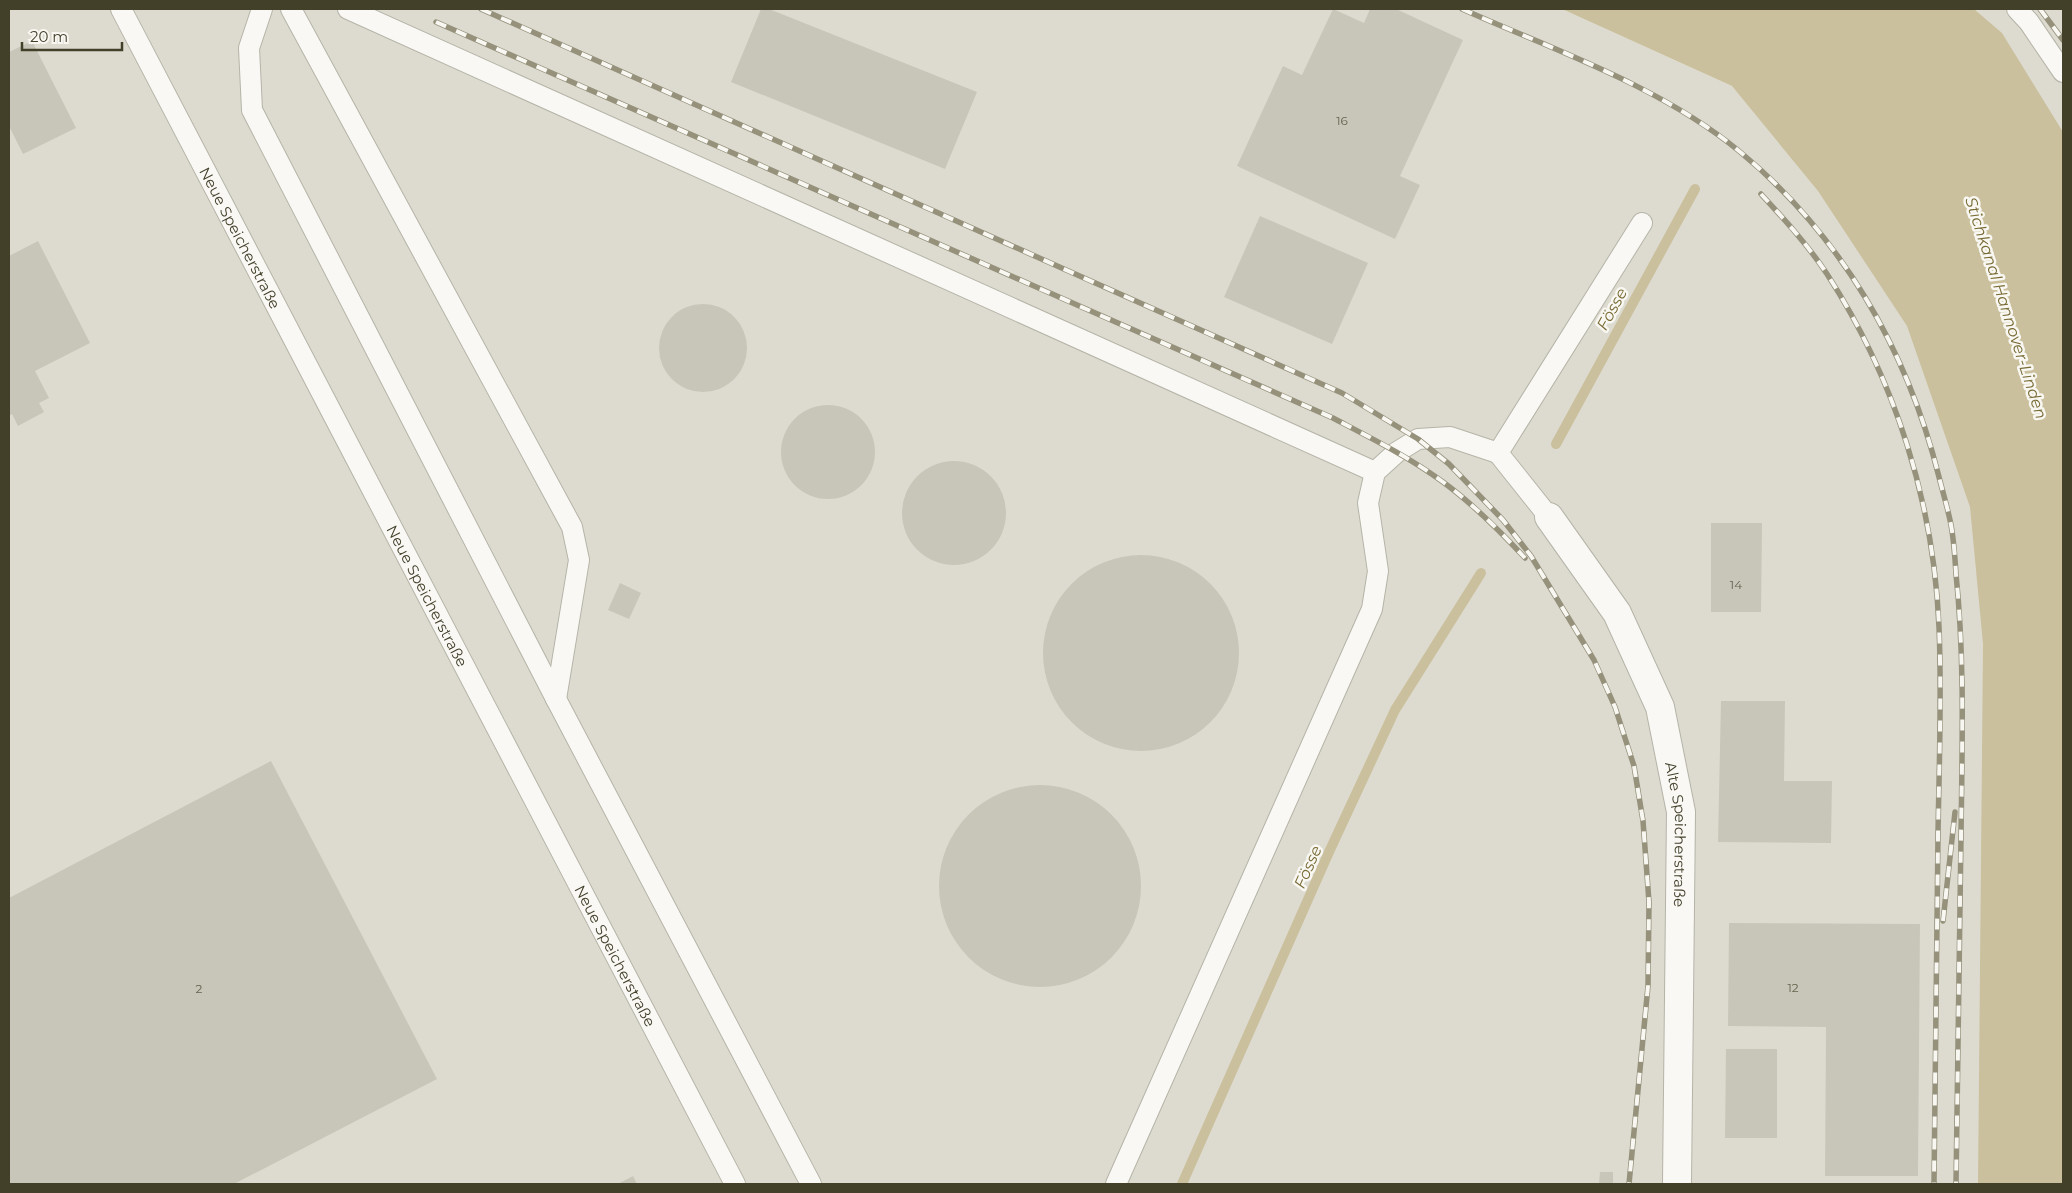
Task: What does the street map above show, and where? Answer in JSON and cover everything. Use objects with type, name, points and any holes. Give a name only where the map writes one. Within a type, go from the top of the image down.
[{"type":"street","name":"Alte Speicherstraße","points":[[1549,517],[1617,613],[1660,708],[1681,812],[1677,1184]]},
{"type":"lane","name":"Neue Speicherstraße","points":[[121,9],[736,1184]]},
{"type":"lane","points":[[262,9],[249,48],[252,110],[556,699],[811,1184]]},
{"type":"lane","points":[[291,9],[572,527],[579,560],[556,699]]},
{"type":"lane","points":[[348,9],[1375,472]]},
{"type":"lane","points":[[2017,9],[2029,22],[2063,72]]},
{"type":"lane","points":[[1498,453],[1642,223]]},
{"type":"lane","points":[[1116,1184],[1372,609],[1378,571],[1368,502],[1375,472],[1397,452],[1418,439],[1450,437],[1498,453],[1549,517]]},
{"type":"shaded area","points":[[9,9],[1562,9],[1732,86],[1764,9],[2063,9],[2063,1184],[9,1184]]},
{"type":"water","name":"Stichkanal Hannover-Linden","points":[[1562,9],[1974,9],[2002,33],[2063,132],[2063,1184],[1978,1184],[1983,644],[1970,507],[1907,326],[1818,191],[1732,86]]},
{"type":"building","points":[[761,9],[769,9],[977,92],[945,169],[731,82]]},
{"type":"building","points":[[1333,9],[1364,23],[1370,9],[1396,9],[1463,40],[1400,176],[1420,185],[1395,239],[1237,166],[1283,66],[1302,75]]},
{"type":"building","points":[[32,41],[76,128],[23,154],[9,126],[9,52]]},
{"type":"building","points":[[1260,216],[1368,263],[1332,344],[1224,297]]},
{"type":"building","points":[[38,241],[90,343],[35,371],[49,398],[39,403],[44,412],[18,426],[12,414],[9,416],[9,256]]},
{"type":"building","points":[[703,304],[720,307],[734,317],[744,331],[747,348],[744,365],[734,379],[720,389],[703,392],[686,389],[672,379],[662,365],[659,348],[662,331],[672,317],[686,307]]},
{"type":"building","points":[[828,405],[846,408],[861,419],[872,434],[875,452],[872,470],[861,485],[846,496],[828,499],[810,496],[795,485],[784,470],[781,452],[784,434],[795,419],[810,408]]},
{"type":"building","points":[[954,461],[974,465],[991,476],[1002,493],[1006,513],[1002,533],[991,550],[974,561],[954,565],[934,561],[917,550],[906,533],[902,513],[906,493],[917,476],[934,465]]},
{"type":"building","points":[[1711,523],[1762,523],[1761,612],[1711,612]]},
{"type":"building","points":[[1141,555],[1160,557],[1178,563],[1195,572],[1210,584],[1222,599],[1231,616],[1237,634],[1239,653],[1237,672],[1231,690],[1222,707],[1210,722],[1195,734],[1178,743],[1160,749],[1141,751],[1122,749],[1104,743],[1087,734],[1072,722],[1060,707],[1051,690],[1045,672],[1043,653],[1045,634],[1051,616],[1060,599],[1072,584],[1087,572],[1104,563],[1122,557]]},
{"type":"building","points":[[620,583],[641,593],[629,619],[608,610]]},
{"type":"building","points":[[1721,701],[1785,701],[1784,781],[1832,781],[1831,843],[1718,842]]},
{"type":"building","points":[[271,761],[437,1079],[234,1184],[9,1184],[9,898]]},
{"type":"building","points":[[1030,785],[1050,785],[1079,792],[1112,814],[1134,847],[1141,876],[1141,896],[1134,925],[1112,958],[1079,980],[1050,987],[1030,987],[1001,980],[968,958],[946,925],[939,896],[939,876],[946,847],[968,814],[1001,792]]},
{"type":"building","points":[[1729,923],[1920,924],[1918,1176],[1825,1176],[1826,1027],[1728,1026]]},
{"type":"building","points":[[1726,1049],[1777,1049],[1777,1138],[1725,1138]]},
{"type":"building","points":[[1600,1172],[1613,1172],[1613,1184],[1599,1184]]},
{"type":"building","points":[[633,1176],[637,1184],[618,1184]]},
{"type":"waterway","name":"Fösse","points":[[1556,444],[1695,189]]},
{"type":"waterway","name":"Fösse","points":[[1182,1184],[1329,852],[1395,710],[1481,573]]},
{"type":"railway","points":[[481,9],[1342,393],[1418,439],[1449,464],[1503,520],[1531,556],[1594,660],[1615,707],[1634,766],[1643,821],[1649,902],[1648,986],[1629,1184]]},
{"type":"railway","points":[[1462,9],[1641,88],[1708,128],[1739,151],[1776,184],[1809,219],[1839,257],[1889,340],[1909,384],[1925,430],[1950,519],[1954,543],[1961,639],[1962,738],[1956,1184]]},
{"type":"railway","points":[[2040,9],[2063,40]]},
{"type":"railway","points":[[436,22],[1333,418],[1376,440],[1443,482],[1486,518],[1525,558]]},
{"type":"railway","points":[[1761,194],[1796,232],[1820,263],[1851,314],[1872,356],[1891,399],[1907,443],[1929,534],[1936,581],[1940,679],[1934,1184]]},
{"type":"railway","points":[[1943,921],[1955,812]]}]
